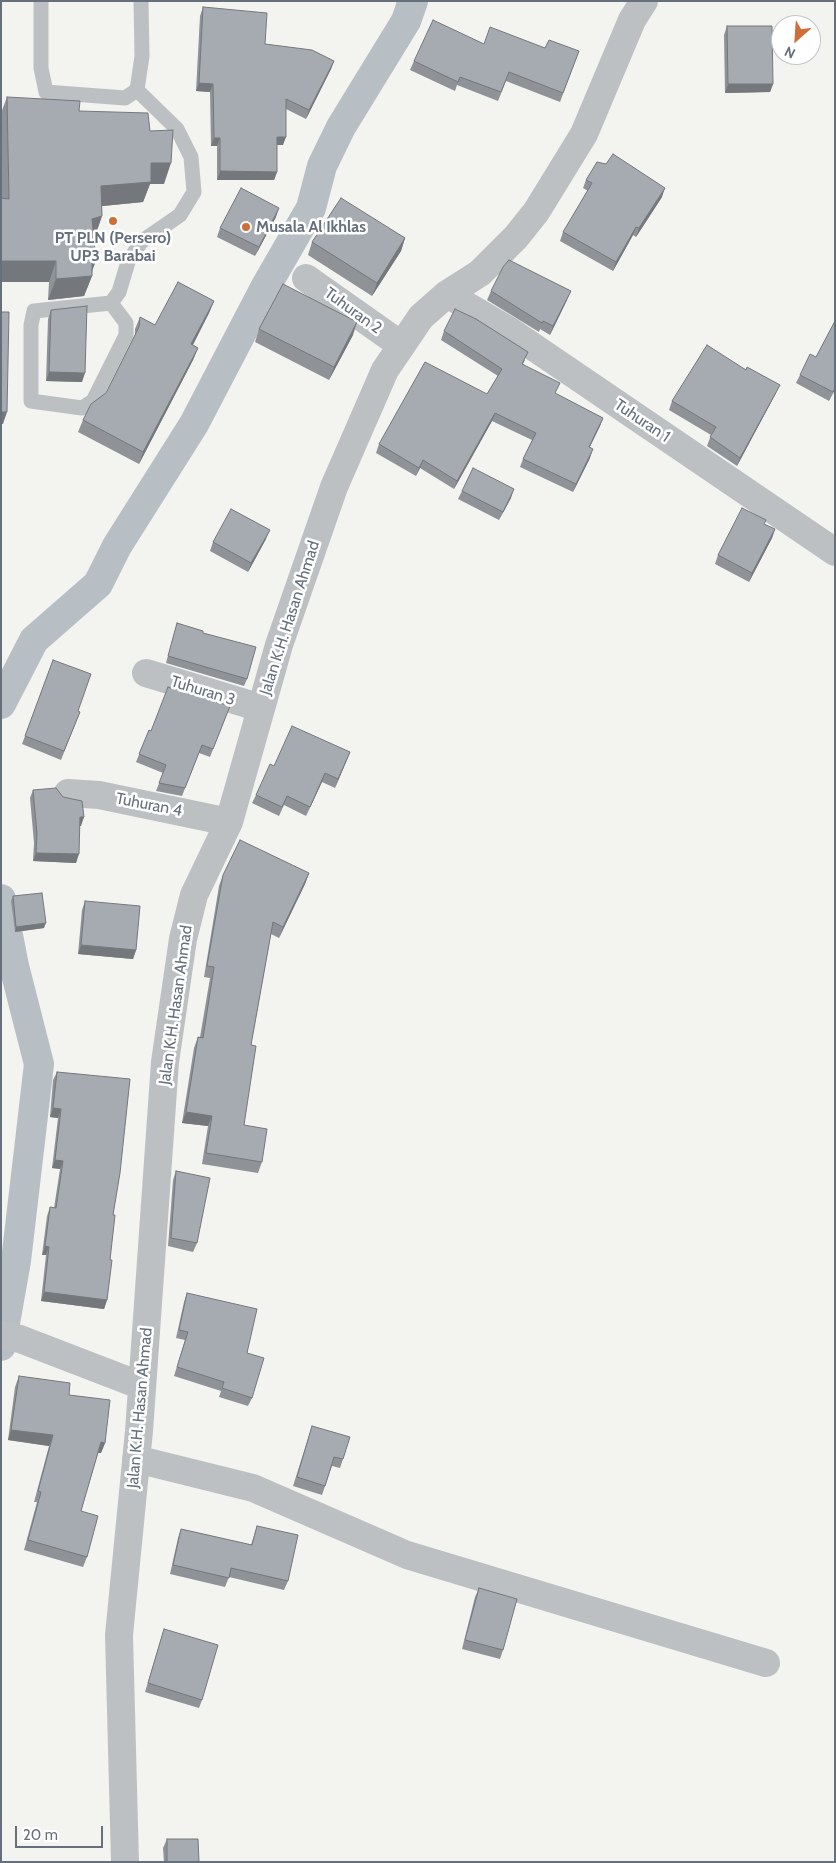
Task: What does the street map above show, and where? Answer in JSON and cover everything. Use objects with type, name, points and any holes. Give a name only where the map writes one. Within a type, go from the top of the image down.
[{"type":"street","name":"Jalan K.H. Hasan Ahmad","points":[[125,1862],[119,1635],[142,1386],[165,1062],[182,939],[194,895],[229,822],[279,645],[334,487],[385,370],[400,345],[421,317],[447,294],[480,273],[516,237],[536,212],[584,134],[632,20],[644,1]]},
{"type":"street","name":"Tuhuran 2","points":[[306,278],[400,345]]},
{"type":"street","name":"Tuhuran 1","points":[[447,294],[510,331],[835,552]]},
{"type":"street","name":"Tuhuran 3","points":[[146,673],[261,708]]},
{"type":"street","name":"Tuhuran 4","points":[[68,793],[99,795],[229,822]]},
{"type":"street","points":[[11,1337],[142,1386]]},
{"type":"street","points":[[136,1459],[253,1488],[407,1555],[766,1663]]},
{"type":"lane","points":[[40,1],[41,68],[46,92],[125,98],[137,90],[142,56],[141,1]]},
{"type":"lane","points":[[111,303],[126,323],[126,335],[93,401],[82,408],[31,401],[30,325],[34,311],[111,303],[119,292],[128,262],[140,242],[180,215],[194,192],[191,157],[177,129],[137,90]]},
{"type":"shaded area","points":[[397,1],[421,1],[408,46],[393,66],[377,65],[379,46],[392,18]]},
{"type":"building","points":[[203,7],[267,13],[265,44],[312,50],[334,61],[309,110],[286,99],[286,137],[277,137],[277,172],[220,171],[220,138],[214,138],[213,84],[199,83]]},
{"type":"building","points":[[433,20],[484,44],[490,27],[545,48],[549,40],[579,51],[563,93],[509,72],[501,92],[460,77],[458,82],[414,61]]},
{"type":"building","points":[[727,26],[771,26],[773,84],[728,84]]},
{"type":"building","points":[[7,97],[80,101],[79,111],[148,113],[150,131],[173,130],[171,163],[151,163],[151,182],[101,186],[102,216],[92,219],[96,261],[92,261],[92,276],[56,279],[56,261],[1,261],[1,198],[9,199]]},
{"type":"building","points":[[613,154],[665,188],[639,228],[636,227],[616,262],[563,232],[592,183],[586,180],[597,162],[606,164]]},
{"type":"building","name":"Musala Al Ikhlas","points":[[241,188],[279,208],[259,247],[220,228]]},
{"type":"building","points":[[341,198],[405,238],[377,283],[312,242]]},
{"type":"building","points":[[509,260],[571,291],[553,326],[543,321],[542,323],[491,291],[503,267]]},
{"type":"building","points":[[178,282],[214,301],[191,344],[198,348],[143,452],[83,420],[91,404],[106,393],[139,327],[140,317],[155,325]]},
{"type":"building","points":[[283,284],[357,322],[334,367],[259,329]]},
{"type":"building","points":[[87,306],[85,373],[49,372],[51,310]]},
{"type":"building","points":[[455,309],[476,319],[528,352],[522,364],[560,383],[555,393],[603,418],[589,447],[593,449],[576,484],[523,459],[536,433],[495,413],[457,481],[423,460],[419,468],[379,444],[425,362],[487,394],[502,369],[444,331]]},
{"type":"building","points":[[1,312],[9,312],[7,412],[1,412]]},
{"type":"building","points":[[835,321],[835,388],[833,392],[800,375],[810,354],[816,357]]},
{"type":"building","points":[[707,345],[746,370],[747,367],[780,385],[740,458],[710,437],[716,427],[672,401]]},
{"type":"building","points":[[473,468],[514,489],[503,512],[462,491]]},
{"type":"building","points":[[742,508],[766,520],[764,524],[775,529],[752,573],[718,555]]},
{"type":"building","points":[[231,509],[270,530],[251,563],[213,542]]},
{"type":"building","points":[[177,623],[203,631],[203,633],[256,647],[247,679],[168,656]]},
{"type":"building","points":[[53,660],[91,674],[78,711],[80,712],[64,751],[25,736]]},
{"type":"building","points":[[168,687],[230,706],[213,749],[202,745],[185,788],[159,783],[166,765],[139,754],[149,730],[151,731]]},
{"type":"building","points":[[292,726],[350,752],[338,779],[325,773],[310,807],[287,796],[282,807],[256,795],[270,764],[274,766]]},
{"type":"building","points":[[56,788],[63,797],[82,801],[84,817],[80,817],[79,854],[36,853],[37,834],[33,790]]},
{"type":"building","points":[[240,840],[309,873],[283,927],[273,922],[251,1045],[256,1046],[244,1125],[267,1129],[262,1162],[206,1153],[212,1116],[186,1112],[198,1037],[203,1038],[214,967],[207,966],[223,875]]},
{"type":"building","points":[[42,893],[46,923],[16,927],[13,896]]},
{"type":"building","points":[[85,901],[140,906],[136,950],[81,945]]},
{"type":"building","points":[[57,1072],[130,1079],[120,1173],[113,1215],[115,1215],[110,1260],[112,1260],[107,1300],[44,1292],[49,1247],[45,1246],[50,1207],[56,1208],[63,1161],[55,1160],[61,1109],[53,1108]]},
{"type":"building","points":[[176,1171],[210,1178],[197,1243],[171,1238]]},
{"type":"building","points":[[187,1293],[257,1309],[247,1353],[264,1358],[252,1398],[222,1388],[224,1382],[177,1367],[188,1332],[179,1330]]},
{"type":"building","points":[[19,1376],[70,1383],[69,1395],[110,1400],[105,1443],[101,1442],[81,1511],[98,1516],[87,1557],[28,1540],[41,1492],[38,1491],[53,1435],[11,1430]]},
{"type":"building","points":[[312,1426],[350,1437],[343,1459],[334,1457],[325,1486],[297,1477]]},
{"type":"building","points":[[257,1526],[298,1535],[288,1581],[231,1568],[229,1578],[173,1565],[181,1529],[252,1545]]},
{"type":"building","points":[[479,1588],[517,1599],[503,1650],[465,1640]]},
{"type":"building","points":[[164,1629],[218,1645],[202,1700],[148,1683]]},
{"type":"building","points":[[167,1839],[198,1839],[199,1862],[167,1862]]},
{"type":"waterway","points":[[1,704],[34,640],[98,584],[117,546],[194,424],[266,286],[311,208],[322,166],[341,127],[406,21],[413,1]]},
{"type":"waterway","points":[[1,899],[14,966],[39,1064],[16,1261],[1,1346]]},
{"type":"place","name":"PT PLN (Persero) UP3 Barabai","points":[[113,221]]},
{"type":"place","name":"Musala Al Ikhlas","points":[[246,227]]}]
